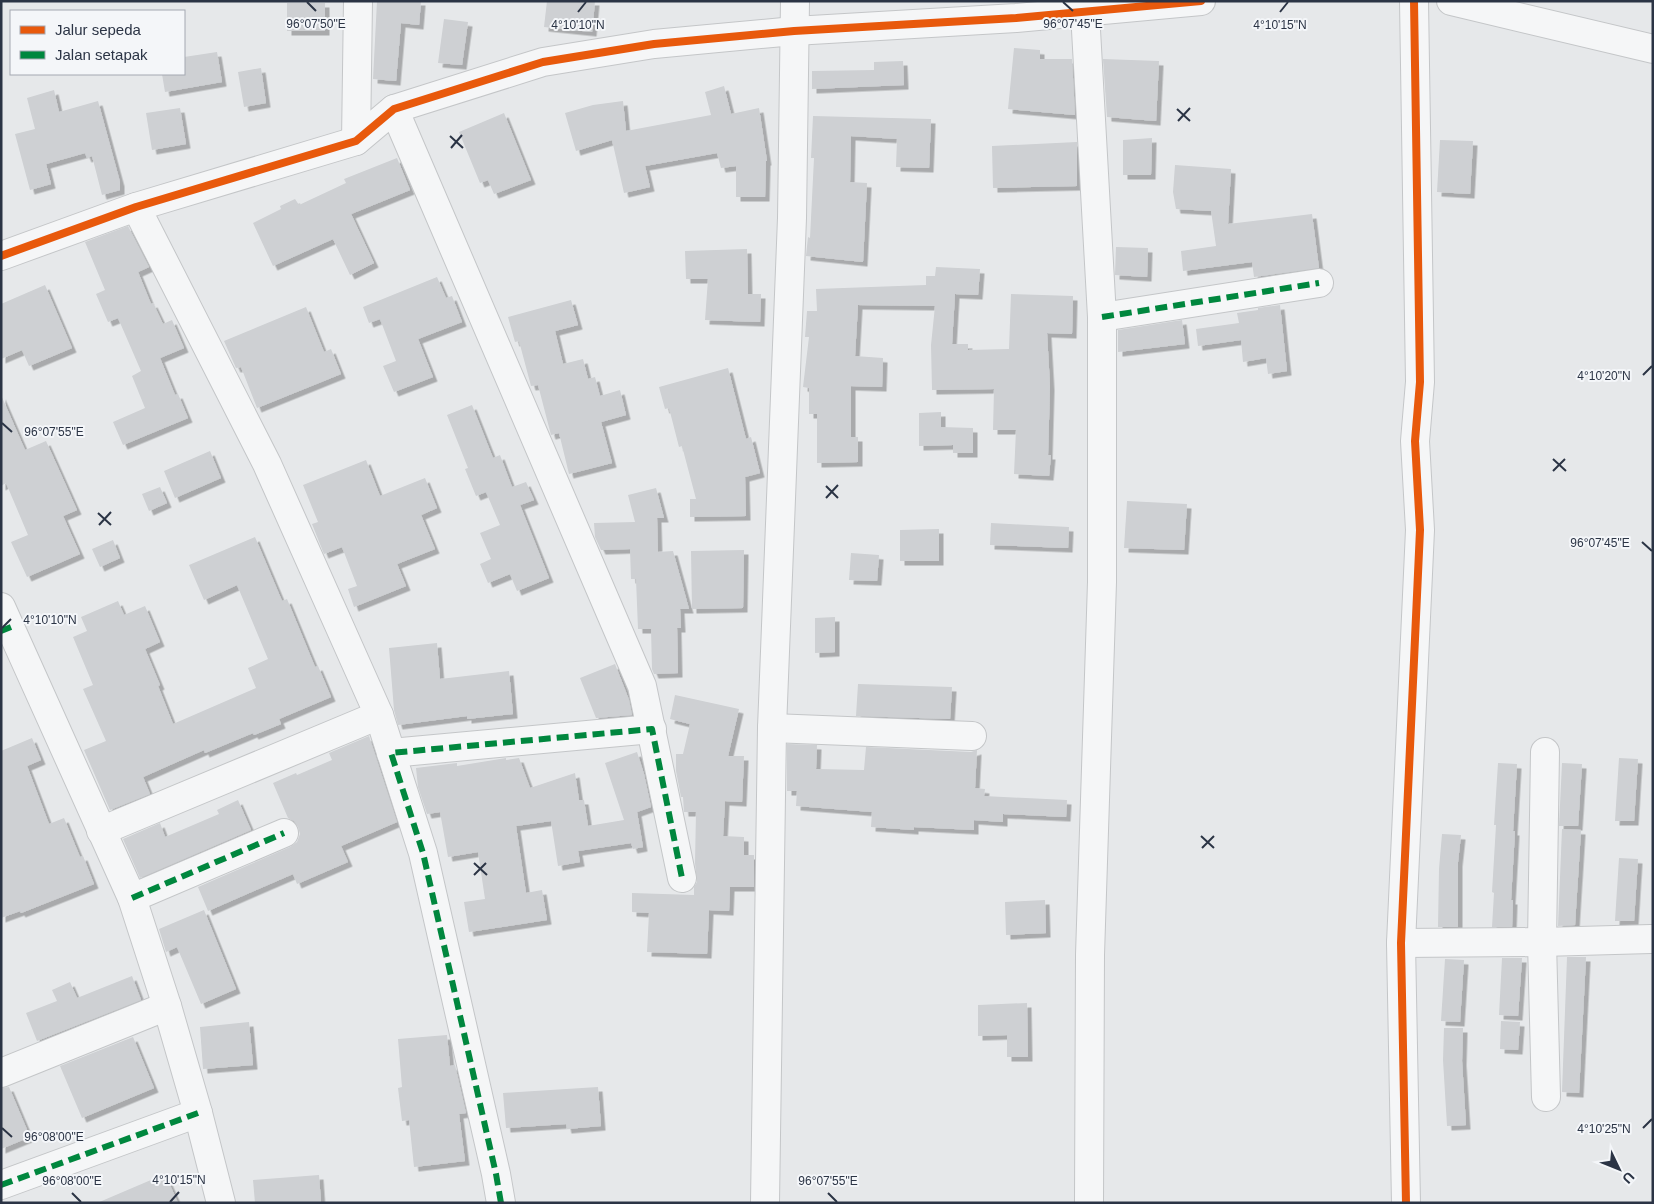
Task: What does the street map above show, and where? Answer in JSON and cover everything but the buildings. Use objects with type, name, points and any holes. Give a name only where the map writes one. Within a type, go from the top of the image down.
[{"type":"street","points":[[356,141],[358,1]]},
{"type":"street","points":[[765,1203],[772,728],[792,218],[795,1]]},
{"type":"street","points":[[1,256],[136,207],[356,141],[394,109],[543,62],[654,44],[794,31],[1085,12],[1201,1]]},
{"type":"street","points":[[1406,1203],[1401,943],[1420,530],[1415,441],[1420,382],[1414,1]]},
{"type":"street","points":[[1451,1],[1653,49]]},
{"type":"street","points":[[1085,12],[1102,317],[1102,582],[1090,955],[1089,1203]]},
{"type":"street","points":[[394,109],[642,686],[682,878]]},
{"type":"street","points":[[136,207],[267,464],[379,716],[423,853],[501,1203]]},
{"type":"street","points":[[1102,317],[1319,283]]},
{"type":"street","points":[[4,622],[132,898],[167,1006],[198,1113],[221,1203]]},
{"type":"street","points":[[101,831],[379,716]]},
{"type":"street","points":[[772,728],[972,736]]},
{"type":"street","points":[[391,753],[652,729]]},
{"type":"street","points":[[1545,752],[1542,942],[1546,1097]]},
{"type":"street","points":[[132,898],[284,833]]},
{"type":"street","points":[[1401,943],[1542,942],[1651,938]]},
{"type":"street","points":[[1,1073],[167,1006]]},
{"type":"street","points":[[1,1185],[198,1113]]},
{"type":"marked path","points":[[1102,317],[1319,283]]},
{"type":"marked path","points":[[1,631],[11,627]]},
{"type":"marked path","points":[[501,1203],[423,853],[391,753],[652,729],[682,878]]},
{"type":"marked path","points":[[132,898],[284,833]]},
{"type":"marked path","points":[[1,1185],[198,1113]]},
{"type":"cycle path","points":[[1,256],[136,207],[356,141],[394,109],[543,62],[654,44],[794,31],[1016,18],[1201,1]]},
{"type":"cycle path","points":[[1406,1203],[1401,943],[1420,530],[1415,441],[1420,382],[1414,1]]}]
